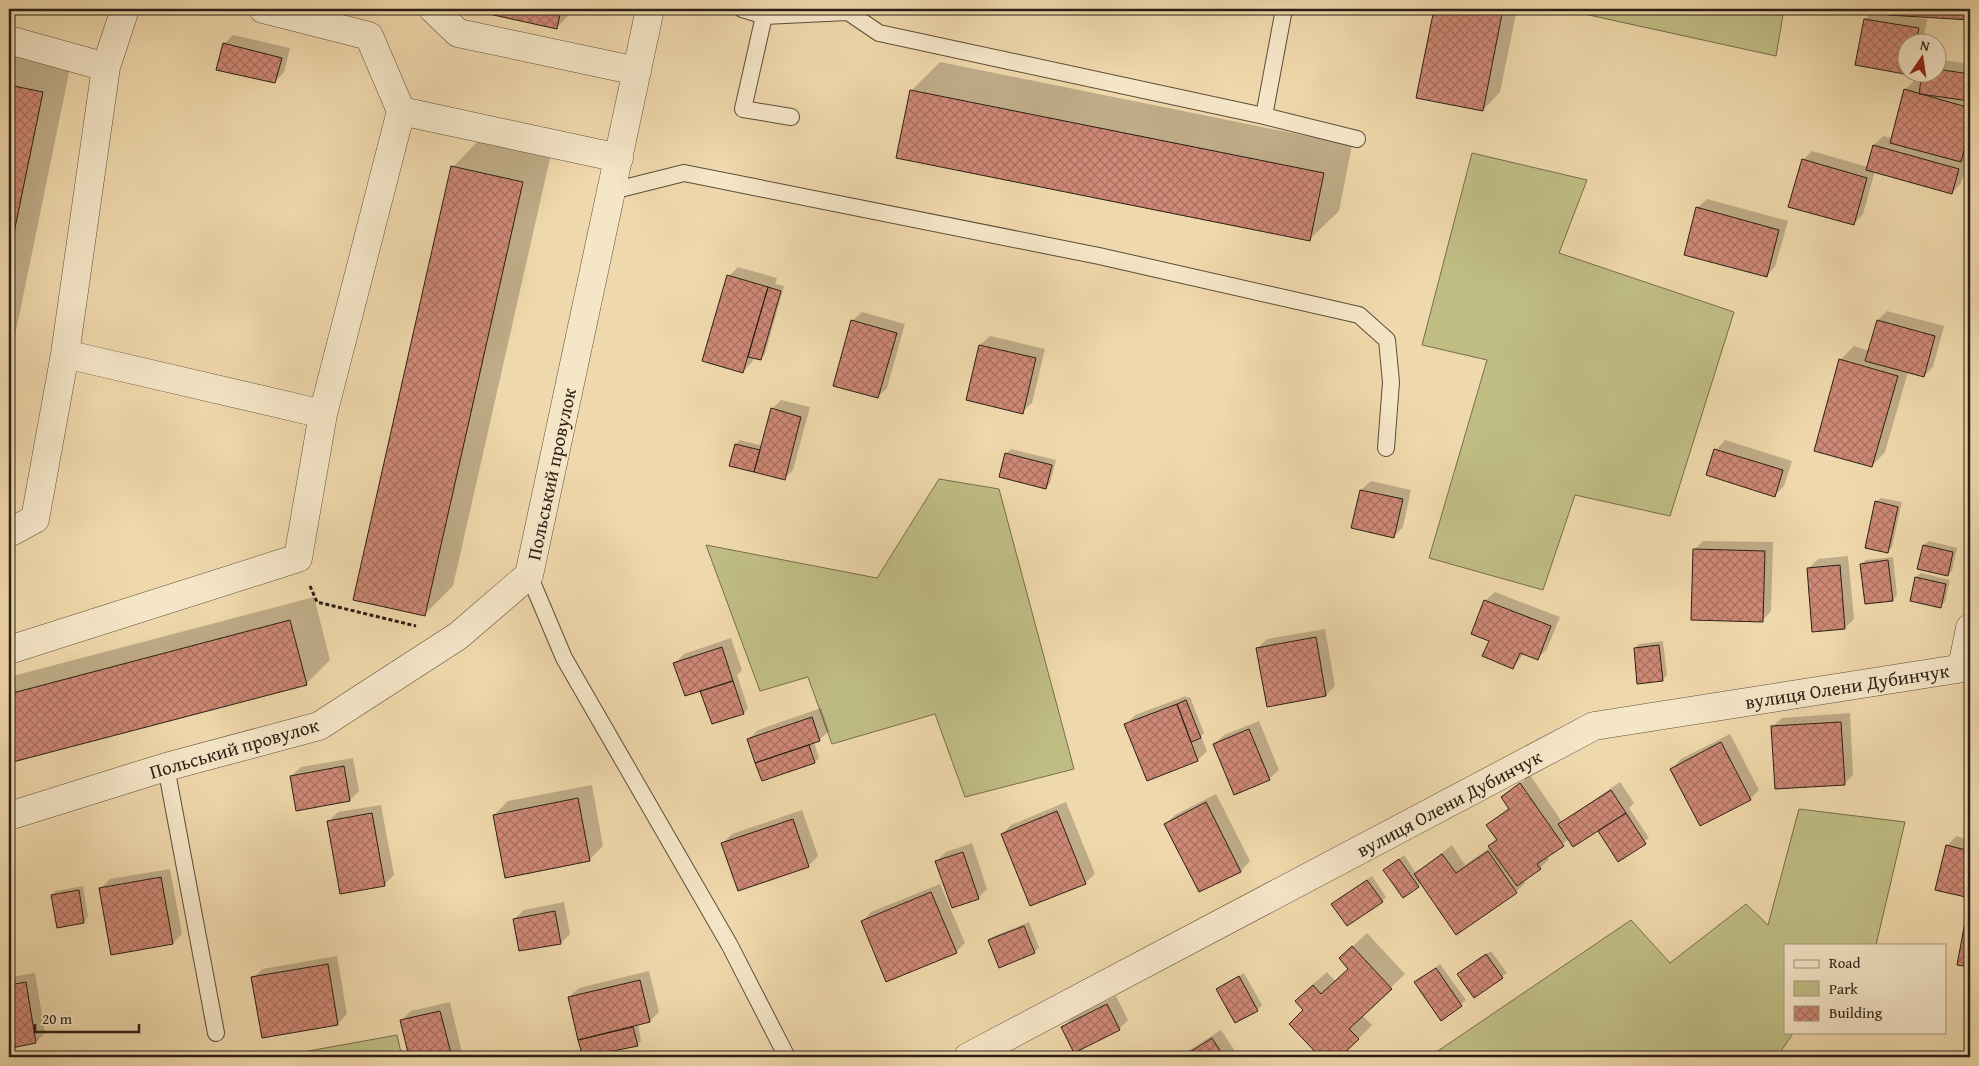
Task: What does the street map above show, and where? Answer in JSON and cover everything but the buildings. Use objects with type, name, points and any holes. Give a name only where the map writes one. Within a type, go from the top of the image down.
[{"type":"street","points":[[9,533],[35,519],[65,354],[106,67],[125,9]]},
{"type":"street","points":[[9,650],[298,558],[323,414],[401,111],[369,36],[263,9]]},
{"type":"street","points":[[434,9],[458,33],[637,71]]},
{"type":"street","name":"Польський провулок","points":[[9,816],[166,767],[319,726],[458,636],[529,575],[650,9]]},
{"type":"street","points":[[9,40],[106,67]]},
{"type":"street","points":[[401,111],[618,158]]},
{"type":"street","points":[[65,354],[323,414]]},
{"type":"street","points":[[1966,667],[1970,628]]},
{"type":"street","name":"вулиця Олени Дубинчук","points":[[968,1057],[1594,726],[1966,667]]},
{"type":"lane","points":[[742,9],[764,16],[848,10],[879,33],[1264,116],[1357,139]]},
{"type":"lane","points":[[1264,116],[1284,9]]},
{"type":"lane","points":[[764,16],[743,109],[791,117]]},
{"type":"lane","points":[[612,191],[684,173],[1099,256],[1359,315],[1387,340],[1391,382],[1386,448]]},
{"type":"lane","points":[[529,575],[564,658],[730,944],[787,1057]]},
{"type":"lane","points":[[166,767],[216,1033]]},
{"type":"path","points":[[298,558],[317,602],[458,636]]},
{"type":"green space","points":[[1575,9],[1784,9],[1776,56],[1575,12]]},
{"type":"green space","points":[[1472,153],[1587,180],[1559,253],[1734,312],[1670,516],[1575,495],[1543,590],[1429,558],[1487,360],[1422,345]]},
{"type":"green space","points":[[939,479],[999,489],[1074,769],[965,797],[935,714],[832,744],[808,677],[760,691],[706,545],[877,578]]},
{"type":"green space","points":[[1799,809],[1905,822],[1876,944],[1784,944],[1784,1034],[1793,1034],[1777,1057],[1429,1057],[1631,920],[1670,963],[1746,904],[1768,925]]},
{"type":"green space","points":[[397,1035],[402,1057],[281,1056]]}]
